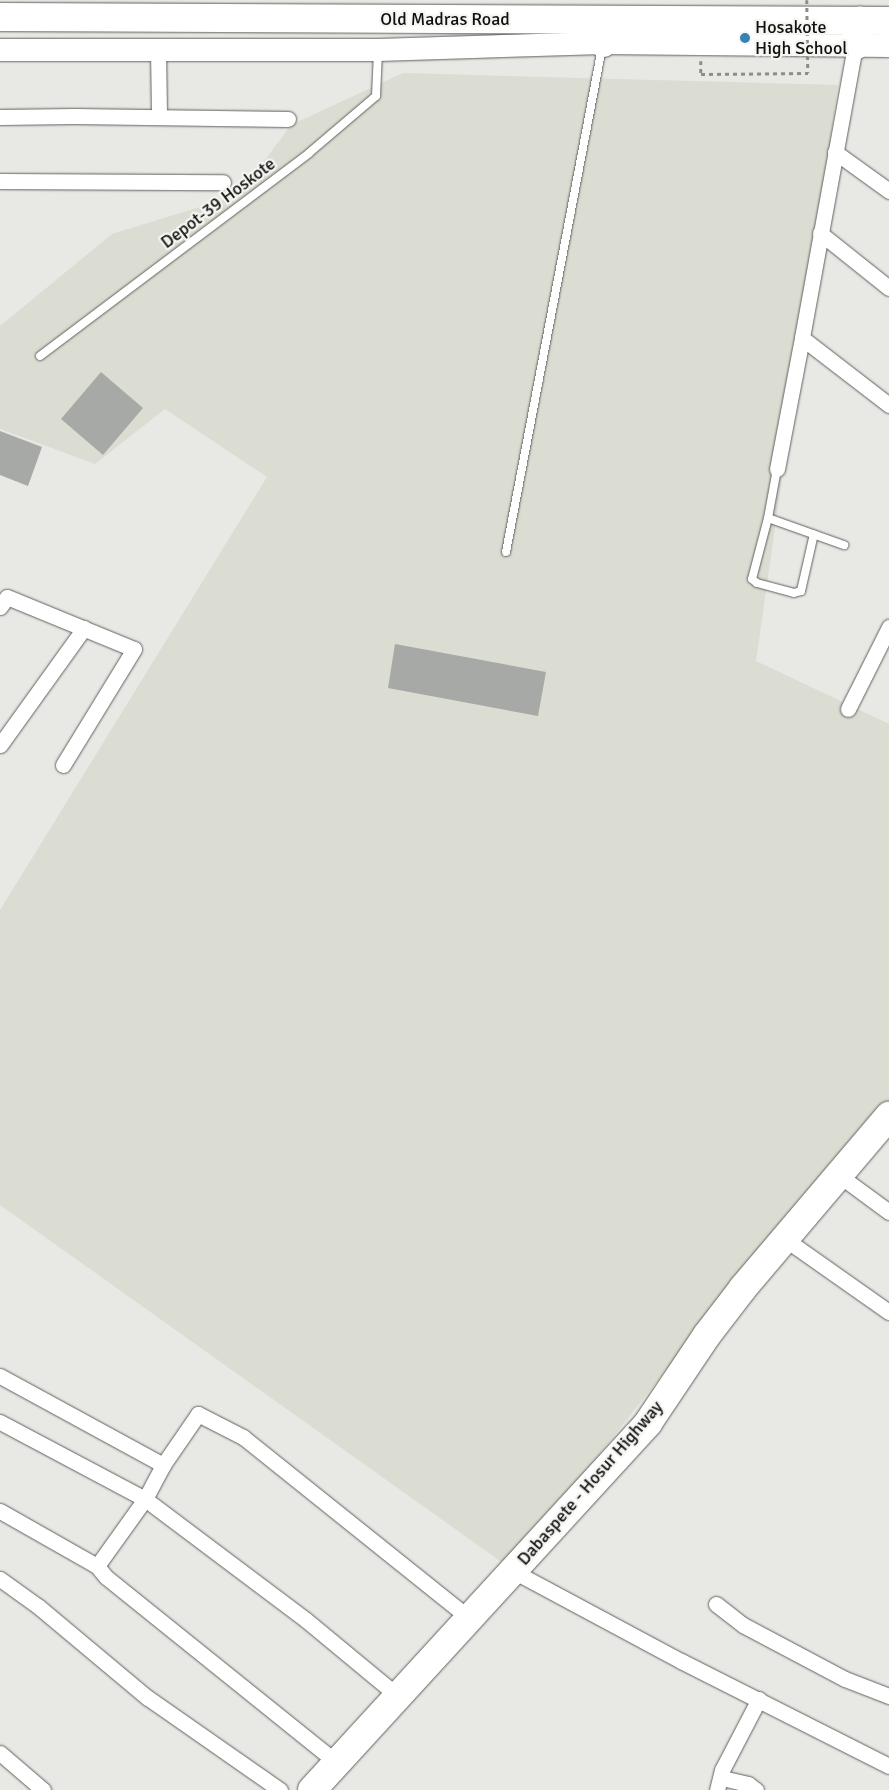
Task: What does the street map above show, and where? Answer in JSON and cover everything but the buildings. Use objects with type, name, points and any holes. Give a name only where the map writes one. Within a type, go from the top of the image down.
[{"type":"highway","name":"Old Madras Road","points":[[0,17],[604,32],[858,33],[889,21]]},
{"type":"highway","name":"Dabaspete - Hosur Highway","points":[[312,1790],[648,1423],[707,1335],[743,1288],[889,1116]]},
{"type":"street","points":[[0,50],[378,50],[604,32]]},
{"type":"street","points":[[777,469],[858,33],[889,46]]},
{"type":"street","points":[[158,50],[159,117]]},
{"type":"street","points":[[0,118],[159,117],[288,119]]},
{"type":"street","points":[[836,152],[889,191]]},
{"type":"street","points":[[0,181],[223,182]]},
{"type":"street","points":[[820,233],[889,288]]},
{"type":"street","points":[[802,338],[889,404]]},
{"type":"street","points":[[0,607],[7,597],[134,649],[63,765]]},
{"type":"street","points":[[848,709],[889,627]]},
{"type":"street","points":[[0,745],[84,628]]},
{"type":"street","points":[[840,1176],[889,1212]]},
{"type":"street","points":[[786,1239],[889,1312]]},
{"type":"street","points":[[0,1376],[163,1465]]},
{"type":"street","points":[[97,1566],[145,1499],[163,1465],[198,1414],[243,1437],[470,1619]]},
{"type":"street","points":[[0,1422],[145,1499],[306,1620],[399,1697]]},
{"type":"street","points":[[0,1511],[97,1566],[106,1577],[337,1764]]},
{"type":"street","points":[[513,1572],[889,1766]]},
{"type":"street","points":[[0,1579],[39,1607],[148,1698],[280,1790]]},
{"type":"street","points":[[716,1604],[743,1625],[845,1679],[889,1696]]},
{"type":"street","points":[[756,1790],[748,1784],[719,1784],[722,1770],[759,1699]]},
{"type":"street","points":[[0,1753],[43,1790]]},
{"type":"lane","points":[[506,552],[604,32]]},
{"type":"lane","name":"Depot-39 Hoskote","points":[[40,356],[309,153],[376,96],[378,50]]},
{"type":"lane","points":[[777,469],[768,518],[752,579],[757,583],[794,593],[801,591],[814,534]]},
{"type":"lane","points":[[768,518],[844,545]]},
{"type":"path","points":[[701,74],[808,73],[806,0]]},
{"type":"shaded area","points":[[403,73],[838,85],[756,661],[889,724],[889,1100],[805,1205],[750,1263],[510,1568],[0,1205],[0,910],[267,477],[165,409],[95,464],[0,429],[0,326],[112,234],[239,195],[291,125]]},
{"type":"place","name":"Hosakote High School","points":[[745,38]]}]
